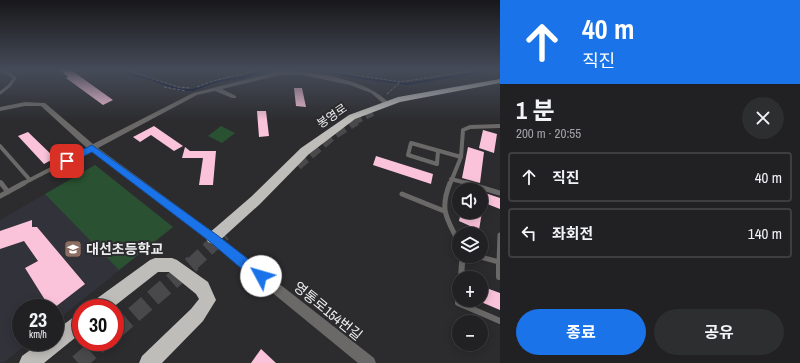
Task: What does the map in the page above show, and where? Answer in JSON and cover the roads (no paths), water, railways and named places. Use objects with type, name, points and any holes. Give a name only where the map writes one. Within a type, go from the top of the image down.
[{"type":"highway","name":"봉영로","points":[[213,238],[256,200],[305,151],[352,117],[387,99],[398,100],[468,87]]},
{"type":"highway","points":[[110,299],[155,265],[172,265],[202,288],[208,300],[196,315],[149,363]]},
{"type":"highway","points":[[29,363],[72,329]]},
{"type":"street","points":[[92,148],[194,94],[224,87]]},
{"type":"street","points":[[360,87],[387,99]]},
{"type":"street","points":[[216,89],[234,97]]},
{"type":"street","name":"영통로154번길","points":[[0,109],[25,104],[43,104],[92,148],[213,238],[369,363]]},
{"type":"lane","points":[[0,93],[9,87]]},
{"type":"lane","points":[[452,228],[444,211],[445,196],[460,157],[463,130],[470,127],[500,126]]},
{"type":"lane","points":[[438,151],[437,164],[408,155],[411,143],[460,157]]},
{"type":"lane","points":[[0,146],[30,180]]},
{"type":"lane","points":[[0,196],[92,148]]},
{"type":"lane","points":[[451,179],[500,193]]},
{"type":"lane","points":[[0,182],[8,192]]},
{"type":"lane","points":[[402,194],[444,211]]},
{"type":"lane","points":[[499,277],[500,235]]},
{"type":"lane","points":[[488,259],[499,262]]},
{"type":"lane","points":[[467,307],[500,321]]},
{"type":"waterway","points":[[172,87],[181,90],[193,90],[201,87]]},
{"type":"tunnel","points":[[356,120],[373,112]]},
{"type":"tunnel","points":[[297,165],[332,135],[356,120]]},
{"type":"tunnel","points":[[192,264],[224,234]]},
{"type":"tunnel","points":[[124,323],[193,263]]},
{"type":"tunnel","points":[[78,363],[92,351]]},
{"type":"place","name":"대선초등학교","points":[[73,249]]}]
